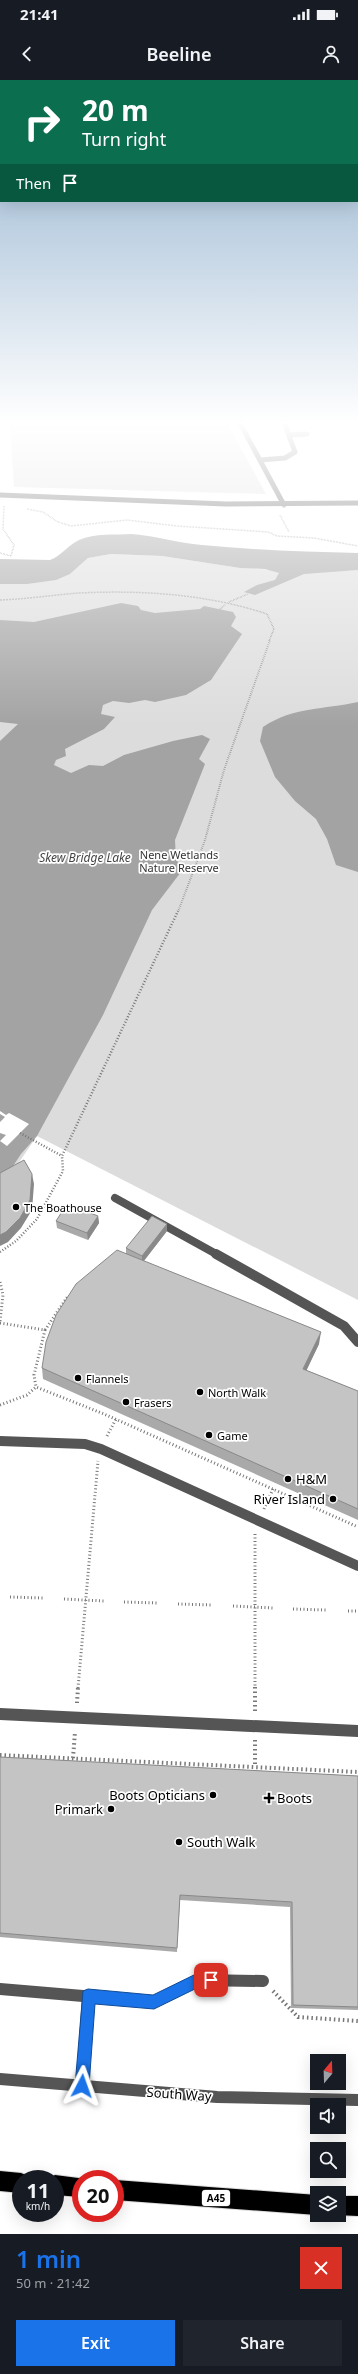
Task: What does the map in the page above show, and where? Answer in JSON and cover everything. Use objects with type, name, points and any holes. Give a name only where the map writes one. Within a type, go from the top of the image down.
[{"type":"highway","points":[[0,2181],[12,2182]]},
{"type":"highway","name":"A45","points":[[124,2191],[310,2204]]},
{"type":"highway","points":[[346,2206],[358,2206]]},
{"type":"lane","points":[[115,1198],[344,1326],[358,1342]]},
{"type":"lane","points":[[0,1441],[85,1444],[100,1449],[358,1566]]},
{"type":"lane","points":[[0,1714],[358,1731]]},
{"type":"lane","points":[[0,1989],[154,2002],[198,1980],[263,1981]]},
{"type":"lane","points":[[82,2086],[88,1996]]},
{"type":"lane","name":"South Way","points":[[0,2079],[217,2097],[358,2100]]},
{"type":"path","points":[[0,553],[10,556],[14,544],[3,529],[3,526]]},
{"type":"path","points":[[174,526],[268,532],[277,536],[314,538],[358,546]]},
{"type":"path","points":[[0,600],[87,593],[153,594],[250,607],[267,614],[274,629],[260,663],[224,770],[205,840],[185,896],[62,1156],[63,1171],[37,1219],[16,1241],[0,1252]]},
{"type":"path","points":[[229,602],[248,594]]},
{"type":"path","points":[[220,609],[225,605]]},
{"type":"path","points":[[20,1133],[62,1156]]},
{"type":"path","points":[[0,1282],[3,1295],[0,1322],[45,1330]]},
{"type":"path","points":[[36,1387],[34,1376],[45,1330],[59,1307],[73,1290]]},
{"type":"path","points":[[0,1405],[27,1395],[36,1387]]},
{"type":"path","points":[[36,1387],[116,1419],[358,1527]]},
{"type":"path","points":[[73,1758],[98,1458],[100,1449],[116,1419]]},
{"type":"path","points":[[255,1767],[255,1531],[258,1520],[273,1489]]},
{"type":"path","points":[[10,1597],[43,1598]]},
{"type":"path","points":[[64,1599],[104,1601]]},
{"type":"path","points":[[124,1602],[159,1603]]},
{"type":"path","points":[[178,1604],[212,1605]]},
{"type":"path","points":[[233,1606],[273,1608]]},
{"type":"path","points":[[293,1609],[326,1610]]},
{"type":"path","points":[[348,1611],[358,1611]]},
{"type":"path","points":[[0,1754],[358,1772]]},
{"type":"path","points":[[263,1981],[298,2016],[358,2021]]},
{"type":"green space","name":"Nene Wetlands Nature Reserve","points":[[111,554],[162,556],[240,568],[316,572],[358,570],[358,1300],[37,1136],[0,1190],[0,584],[70,574],[88,558]]},
{"type":"water","points":[[132,534],[222,547],[358,553],[358,570],[304,574],[255,595],[244,592],[257,585],[275,580],[279,573],[265,569],[240,568],[162,556],[111,554],[88,558],[70,574],[56,580],[27,584],[0,584],[0,559],[50,560],[58,556],[75,542],[85,538],[98,535]]},
{"type":"water","name":"Skew Bridge Lake","points":[[121,603],[138,606],[141,610],[155,613],[200,609],[204,606],[233,612],[236,617],[231,626],[242,634],[211,680],[186,695],[155,702],[145,700],[129,703],[113,701],[103,705],[101,714],[115,717],[104,729],[65,749],[66,756],[56,760],[54,765],[71,773],[89,765],[103,766],[124,755],[173,741],[202,735],[210,739],[199,759],[205,764],[175,840],[176,860],[184,868],[152,910],[103,1015],[37,1136],[21,1154],[0,1186],[0,741],[18,724],[0,722],[0,620],[34,622]]},
{"type":"water","points":[[358,702],[358,872],[336,865],[327,839],[316,819],[295,801],[275,777],[260,741],[263,727],[286,715]]},
{"type":"pier","points":[[0,1111],[6,1115],[9,1113],[29,1124],[7,1146],[0,1141],[6,1135],[0,1133],[0,1122],[5,1117],[0,1114]]},
{"type":"building","name":"The Boathouse","points":[[24,1160],[32,1174],[30,1200],[20,1218],[6,1232],[0,1235],[0,1173]]},
{"type":"building","points":[[67,1204],[98,1216],[87,1233],[56,1221]]},
{"type":"building","points":[[152,1216],[167,1224],[142,1256],[126,1248]]},
{"type":"building","name":"North Walk","points":[[117,1250],[321,1332],[303,1369],[358,1391],[358,1509],[42,1368],[46,1342],[56,1315],[76,1284]]},
{"type":"building","name":"South Walk","points":[[0,1757],[358,1776],[358,2007],[293,2005],[292,1902],[180,1895],[177,1948],[0,1933]]},
{"type":"place","name":"The Boathouse","points":[[16,1207]]},
{"type":"place","name":"Flannels","points":[[78,1378]]},
{"type":"place","name":"North Walk","points":[[200,1392]]},
{"type":"place","name":"Frasers","points":[[126,1402]]},
{"type":"place","name":"Game","points":[[209,1435]]},
{"type":"place","name":"H&M","points":[[288,1479]]},
{"type":"place","name":"River Island","points":[[333,1499]]},
{"type":"place","name":"Boots Opticians","points":[[213,1795]]},
{"type":"place","name":"Boots","points":[[269,1798]]},
{"type":"place","name":"Primark","points":[[111,1809]]},
{"type":"place","name":"South Walk","points":[[179,1842]]},
{"type":"route","points":[[82,2086],[88,1996],[154,2002],[198,1980],[211,1980]]}]
